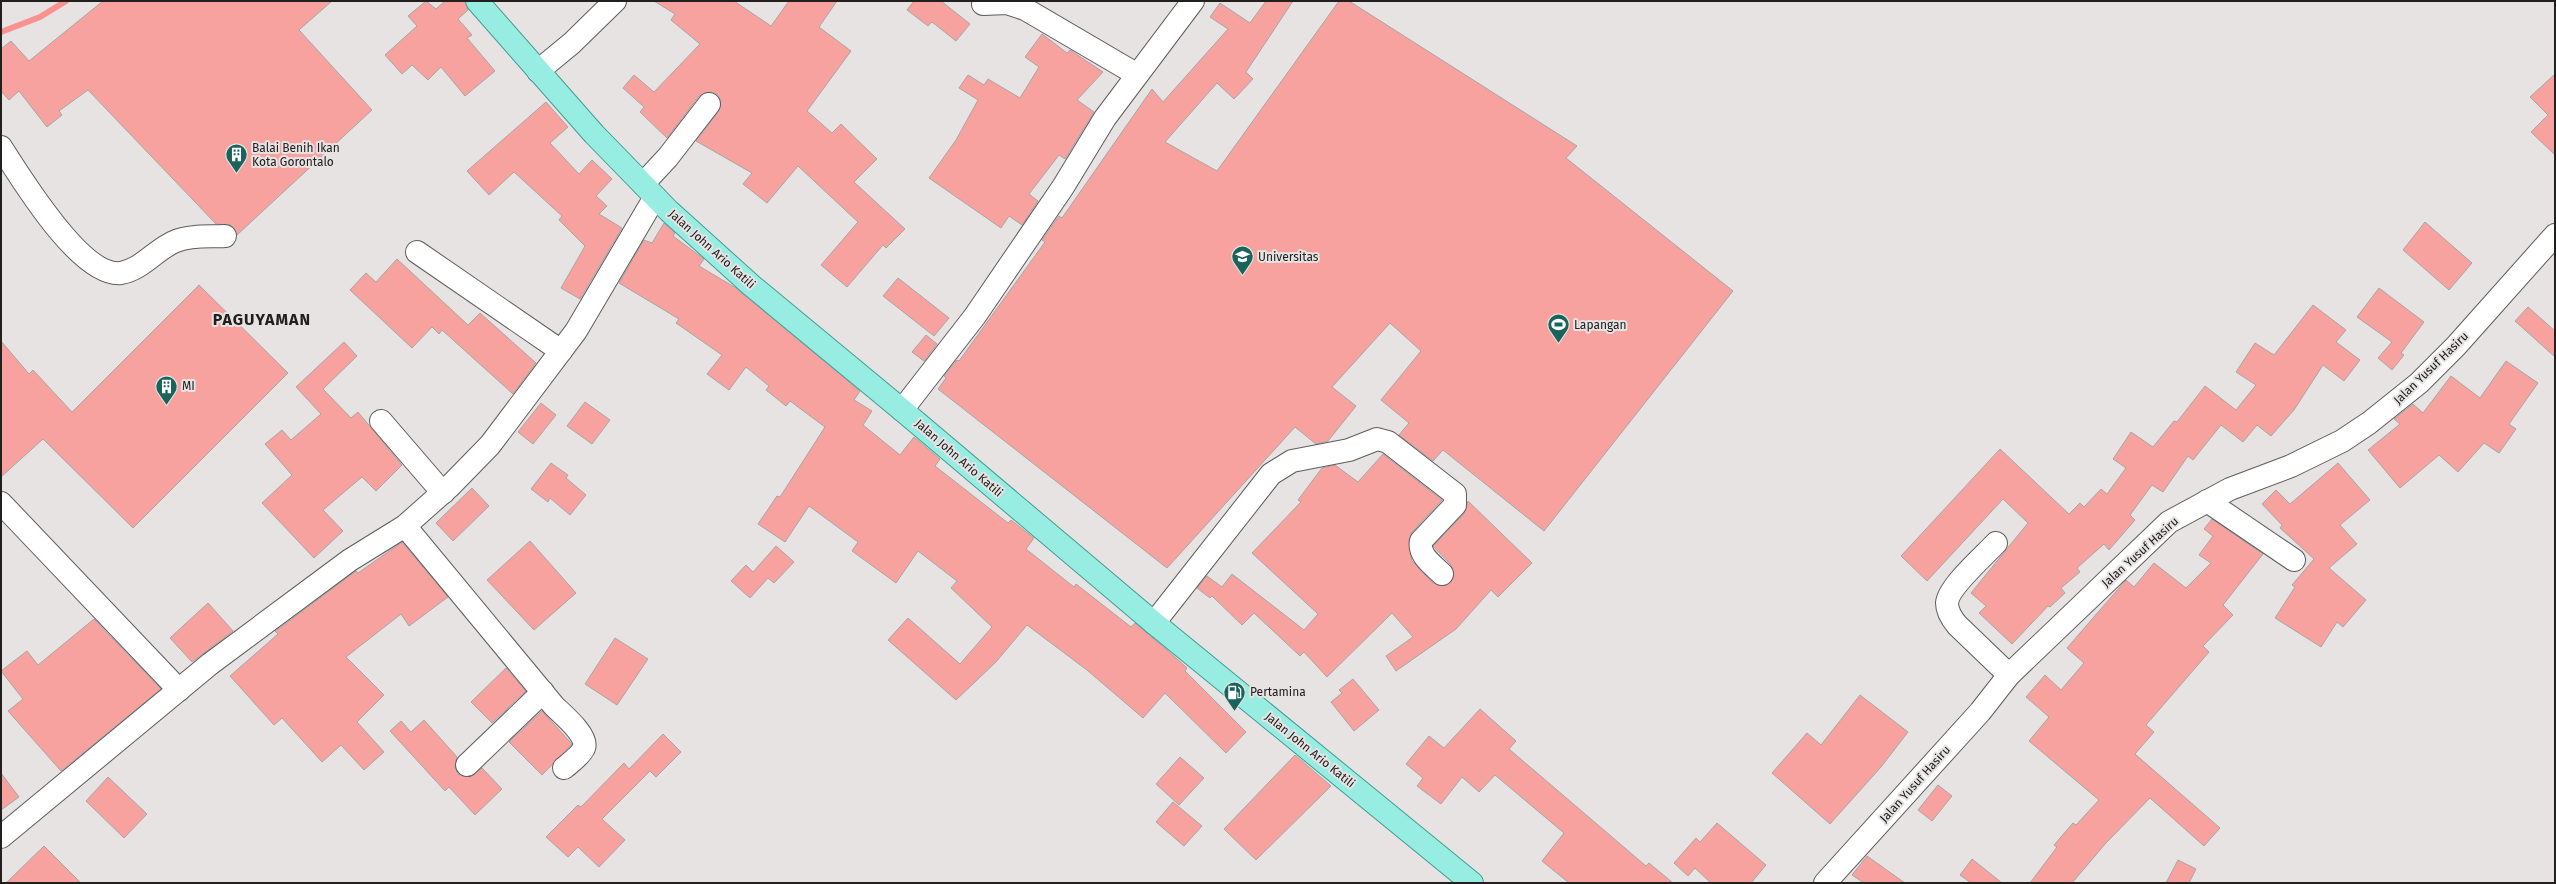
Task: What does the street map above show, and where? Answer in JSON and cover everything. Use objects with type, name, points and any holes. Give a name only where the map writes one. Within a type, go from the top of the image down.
[{"type":"main road","name":"Jalan John Ario Katili","points":[[477,1],[538,71],[649,190],[751,285],[902,410],[1154,623],[1472,883]]},
{"type":"street","points":[[538,71],[572,43],[615,1]]},
{"type":"street","points":[[902,410],[975,316],[1136,74],[1193,1]]},
{"type":"street","points":[[983,4],[1000,2],[1025,9],[1136,74]]},
{"type":"street","points":[[1,837],[253,631],[344,564],[405,526],[443,493],[490,444],[576,331],[649,190],[668,157],[709,104]]},
{"type":"street","points":[[1,147],[30,191],[72,247],[94,266],[121,273],[142,264],[176,241],[188,238],[225,236]]},
{"type":"street","name":"Jalan Yusuf Hasiru","points":[[1825,883],[1980,712],[2009,675],[2169,522],[2230,489],[2291,466],[2342,441],[2375,418],[2419,383],[2456,346],[2555,235]]},
{"type":"street","points":[[417,252],[561,351]]},
{"type":"street","points":[[380,421],[443,493]]},
{"type":"street","points":[[1154,623],[1270,474],[1292,461],[1349,450],[1377,439],[1388,442],[1455,494],[1454,505],[1421,541],[1419,548],[1422,554],[1442,574]]},
{"type":"street","points":[[2207,501],[2294,560]]},
{"type":"street","points":[[1,502],[179,690]]},
{"type":"street","points":[[405,526],[543,692],[579,731],[585,743],[580,754],[564,768]]},
{"type":"street","points":[[1996,542],[1953,590],[1947,604],[1951,617],[1957,625],[2009,675]]},
{"type":"street","points":[[467,766],[543,692]]},
{"type":"building","name":"Balai Benih Ikan Kota Gorontalo","points":[[103,1],[332,1],[299,30],[372,110],[237,235],[231,225],[216,224],[88,90],[59,111],[62,115],[47,127],[19,91],[9,100],[1,91],[1,49],[11,41],[29,61]]},
{"type":"building","points":[[426,1],[436,9],[445,1],[465,1],[468,10],[458,19],[472,35],[467,38],[495,71],[465,96],[441,67],[428,80],[412,65],[402,74],[385,55],[417,26],[408,16]]},
{"type":"building","points":[[654,1],[734,1],[771,26],[789,1],[837,1],[819,27],[851,51],[807,111],[832,133],[841,124],[877,159],[854,182],[905,229],[886,248],[883,245],[847,287],[821,265],[858,222],[798,166],[767,203],[743,184],[752,173],[696,141],[719,111],[721,100],[717,94],[710,92],[699,96],[667,138],[640,112],[644,107],[623,88],[634,75],[654,92],[700,44],[671,20],[675,14]]},
{"type":"building","points":[[914,1],[941,1],[970,24],[956,41],[932,22],[928,26],[907,10]]},
{"type":"building","name":"Universitas","points":[[1266,1],[1293,1],[1246,72],[1253,79],[1234,99],[1217,83],[1165,142],[1217,171],[1339,1],[1349,1],[1577,146],[1566,158],[1733,291],[1544,531],[1443,450],[1433,461],[1399,435],[1409,423],[1381,400],[1421,351],[1390,323],[1332,387],[1356,406],[1328,441],[1316,444],[1295,427],[1167,568],[938,389],[946,378],[944,376],[957,360],[959,361],[1045,242],[1042,240],[1059,216],[1062,218],[1152,89],[1163,102],[1228,29],[1210,17],[1220,3],[1250,23]]},
{"type":"building","points":[[1042,34],[1067,53],[1070,50],[1103,72],[1077,100],[1094,112],[1065,159],[1059,155],[1029,194],[1038,201],[1022,225],[1009,216],[1001,228],[929,178],[956,140],[978,100],[959,88],[968,75],[984,85],[988,79],[1020,98],[1039,67],[1025,57]]},
{"type":"building","points":[[2555,74],[2555,155],[2531,132],[2548,115],[2530,97]]},
{"type":"building","points":[[546,102],[568,127],[550,143],[579,174],[592,160],[612,179],[596,196],[607,206],[599,214],[622,228],[580,299],[561,288],[585,246],[559,220],[562,216],[514,172],[489,195],[467,171]]},
{"type":"building","points":[[2425,222],[2472,263],[2449,290],[2403,250]]},
{"type":"building","points":[[664,223],[675,233],[673,236],[704,259],[699,266],[736,288],[860,391],[854,400],[872,411],[863,425],[900,455],[914,437],[940,459],[935,466],[1008,523],[1011,520],[1034,538],[1026,549],[1074,587],[1076,584],[1131,627],[1135,623],[1187,668],[1185,671],[1246,732],[1226,753],[1165,693],[1143,718],[1087,670],[1027,625],[996,662],[956,700],[888,640],[908,618],[960,664],[992,627],[951,588],[957,581],[918,551],[896,583],[852,551],[858,542],[809,506],[785,542],[758,524],[777,496],[780,497],[825,427],[790,401],[786,406],[766,390],[769,386],[746,367],[729,390],[707,374],[722,355],[676,323],[679,319],[619,283],[644,240],[652,243]]},
{"type":"building","points":[[397,259],[468,325],[480,313],[536,363],[513,394],[442,330],[439,334],[432,327],[412,348],[350,290],[366,273],[376,282]]},
{"type":"building","points":[[898,278],[949,318],[934,336],[883,296]]},
{"type":"building","name":"MI","points":[[199,285],[288,373],[133,528],[43,439],[1,477],[1,341],[29,374],[33,370],[72,412]]},
{"type":"building","points":[[2379,288],[2424,322],[2401,353],[2404,355],[2392,370],[2378,358],[2392,342],[2357,317]]},
{"type":"building","points":[[2313,305],[2346,330],[2336,342],[2360,360],[2344,381],[2323,365],[2294,410],[2271,436],[2257,425],[2243,442],[2221,425],[2193,460],[2188,456],[2163,492],[2152,485],[2130,515],[2135,520],[2109,550],[2104,544],[2077,568],[2080,572],[2061,588],[2065,593],[2050,607],[2048,606],[2012,644],[1979,613],[1986,606],[1971,593],[2028,523],[2003,499],[1927,581],[1901,556],[2000,449],[2069,514],[2080,503],[2084,507],[2101,489],[2107,494],[2126,468],[2113,459],[2131,432],[2153,447],[2174,421],[2177,422],[2205,386],[2236,410],[2256,385],[2236,372],[2255,343],[2274,355]]},
{"type":"building","points":[[2528,307],[2555,331],[2555,357],[2515,321]]},
{"type":"building","points":[[926,335],[937,344],[924,361],[912,352]]},
{"type":"building","points":[[344,342],[357,356],[323,389],[351,418],[358,412],[402,465],[376,491],[362,477],[323,510],[343,531],[314,558],[262,503],[292,475],[265,444],[282,430],[291,440],[321,414],[296,387]]},
{"type":"building","points":[[2506,361],[2538,383],[2509,424],[2516,429],[2499,453],[2484,443],[2458,472],[2439,455],[2400,488],[2368,450],[2400,424],[2394,419],[2413,404],[2423,413],[2451,376],[2480,398]]},
{"type":"building","points":[[585,402],[610,420],[592,444],[567,426]]},
{"type":"building","points":[[541,403],[556,415],[533,444],[518,432]]},
{"type":"building","points":[[1383,454],[1442,500],[1412,532],[1409,540],[1412,561],[1433,583],[1445,586],[1454,577],[1451,565],[1433,546],[1464,514],[1468,501],[1532,563],[1498,597],[1491,590],[1456,629],[1396,671],[1386,656],[1413,637],[1392,613],[1327,677],[1304,652],[1300,656],[1254,613],[1242,625],[1212,596],[1210,598],[1197,588],[1207,576],[1222,587],[1232,574],[1304,630],[1318,614],[1252,553],[1301,502],[1298,500],[1322,468],[1335,465],[1358,482]]},
{"type":"building","points":[[551,463],[568,475],[566,478],[586,495],[570,515],[550,498],[548,502],[531,489]]},
{"type":"building","points":[[2338,463],[2370,500],[2340,525],[2357,544],[2329,568],[2366,600],[2343,627],[2337,622],[2321,647],[2275,618],[2295,587],[2292,585],[2314,559],[2280,528],[2282,525],[2262,504],[2276,490],[2290,504]]},
{"type":"building","points":[[472,488],[489,506],[453,541],[436,523]]},
{"type":"building","points":[[2212,519],[2263,554],[2223,605],[2233,615],[2203,646],[2209,652],[2146,725],[2154,732],[2135,754],[2220,828],[2204,846],[2150,798],[2106,843],[2072,883],[2030,883],[2057,847],[2054,845],[2073,823],[2076,825],[2099,800],[2029,741],[2049,717],[2026,697],[2045,675],[2061,690],[2084,663],[2067,648],[2126,580],[2134,587],[2154,563],[2186,588],[2211,563],[2199,555],[2213,536],[2204,529]]},
{"type":"building","points":[[530,541],[576,593],[534,630],[487,580]]},
{"type":"building","points":[[402,542],[448,597],[409,626],[401,614],[346,657],[384,695],[357,722],[384,752],[364,770],[341,745],[322,762],[282,718],[274,725],[230,676],[278,634],[275,631],[356,571],[358,573]]},
{"type":"building","points":[[776,546],[794,562],[774,583],[768,578],[750,598],[731,581],[746,565],[753,572]]},
{"type":"building","points":[[208,603],[233,631],[192,662],[170,638]]},
{"type":"building","points":[[94,619],[161,689],[61,771],[8,711],[23,699],[1,671],[27,651],[38,665]]},
{"type":"building","points":[[615,638],[648,659],[617,705],[585,684]]},
{"type":"building","points":[[506,668],[526,691],[492,723],[471,702]]},
{"type":"building","points":[[1353,679],[1379,710],[1354,731],[1331,702],[1342,693],[1339,690]]},
{"type":"building","points":[[1860,695],[1908,732],[1881,767],[1830,824],[1772,773],[1807,733],[1821,745]]},
{"type":"building","points":[[1480,709],[1516,741],[1509,749],[1646,866],[1649,863],[1673,883],[1569,883],[1542,861],[1564,833],[1495,775],[1479,792],[1462,777],[1441,804],[1417,786],[1423,778],[1406,764],[1429,736],[1444,748]]},
{"type":"building","points":[[542,711],[572,744],[542,775],[509,742]]},
{"type":"building","points":[[424,720],[457,757],[455,768],[458,774],[470,777],[482,768],[502,789],[475,815],[449,787],[445,791],[390,731],[401,721],[411,732]]},
{"type":"building","points":[[663,734],[681,752],[656,777],[650,771],[602,819],[625,840],[599,867],[578,847],[568,857],[546,837],[578,805],[581,807],[624,763],[629,769]]},
{"type":"building","points":[[1295,755],[1331,786],[1256,860],[1224,829]]},
{"type":"building","points":[[1180,757],[1204,778],[1179,805],[1156,784]]},
{"type":"building","points":[[1,773],[19,797],[1,810]]},
{"type":"building","points":[[108,777],[147,814],[124,838],[86,801]]},
{"type":"building","points":[[1938,785],[1952,796],[1932,821],[1918,810]]},
{"type":"building","points":[[1173,802],[1202,826],[1184,846],[1156,822]]},
{"type":"building","points":[[1717,823],[1766,865],[1751,883],[1711,883],[1695,868],[1688,876],[1674,863],[1696,838],[1700,842]]},
{"type":"building","points":[[44,846],[81,883],[6,883]]},
{"type":"building","points":[[1867,856],[1905,883],[1864,883],[1852,875]]},
{"type":"building","points":[[1972,859],[2002,883],[1971,883],[1960,875]]},
{"type":"building","points":[[2178,860],[2196,869],[2189,883],[2166,883]]},
{"type":"waterway","points":[[1,32],[40,17],[66,1]]},
{"type":"place","name":"Balai Benih Ikan Kota Gorontalo","points":[[236,174]]},
{"type":"place","name":"Universitas","points":[[1243,276]]},
{"type":"place","name":"Lapangan","points":[[1558,344]]},
{"type":"place","name":"MI","points":[[166,406]]},
{"type":"place","name":"Pertamina","points":[[1235,712]]},
{"type":"district","name":"PAGUYAMAN","points":[[262,319]]}]
